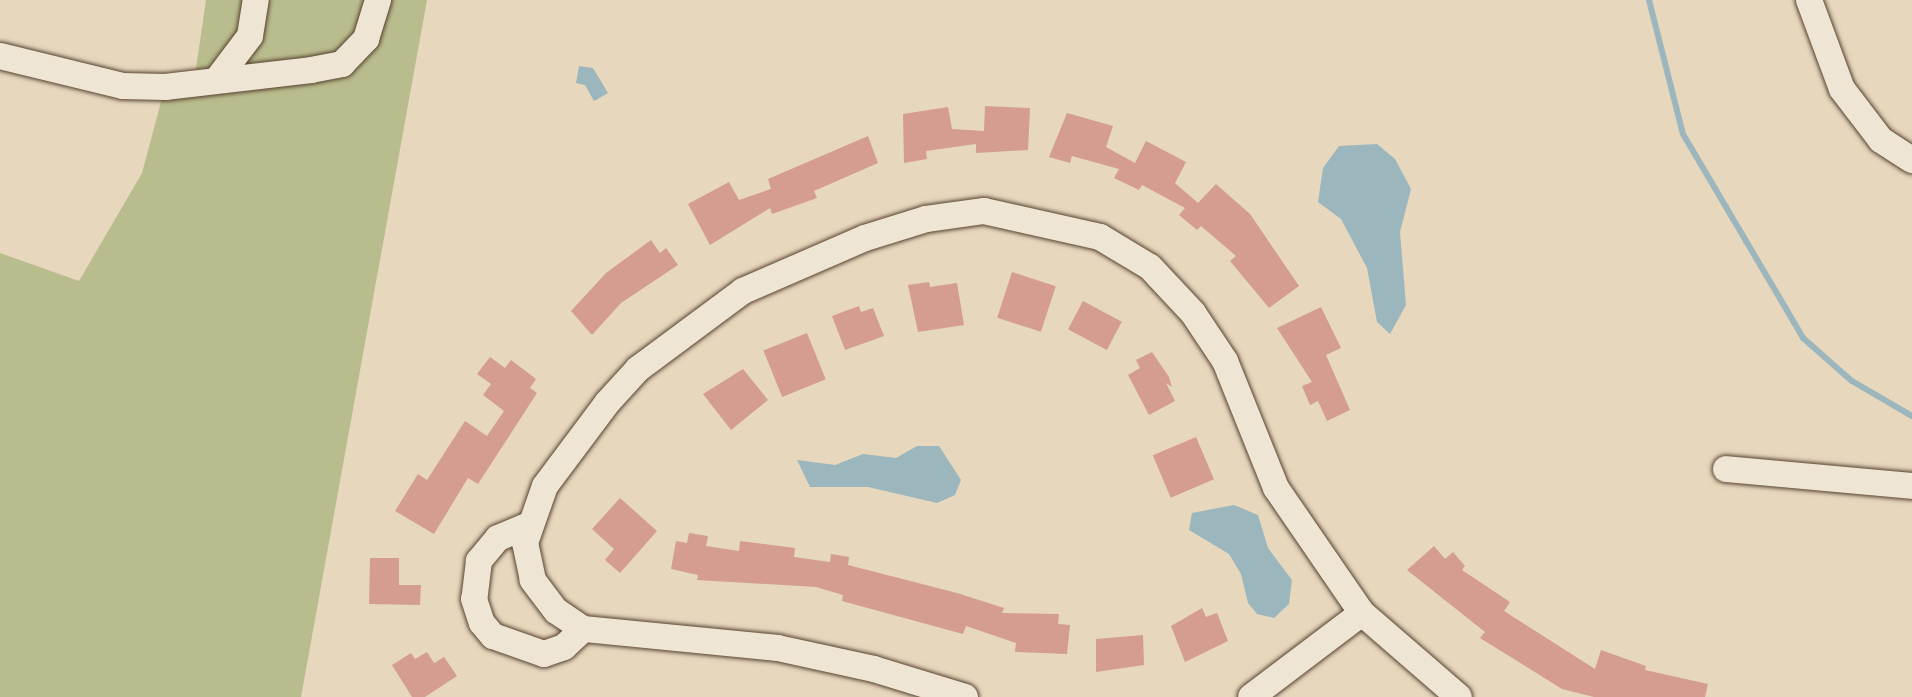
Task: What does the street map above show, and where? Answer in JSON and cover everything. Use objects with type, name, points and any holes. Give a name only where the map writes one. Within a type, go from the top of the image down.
[{"type":"street","points":[[219,77],[250,36],[256,0]]},
{"type":"street","points":[[0,56],[123,86],[165,87],[219,77],[342,64],[366,39],[378,0]]},
{"type":"street","points":[[1809,0],[1842,89],[1881,140],[1912,160]]},
{"type":"street","points":[[965,697],[874,669],[778,648],[583,629],[556,611],[533,580],[525,543],[545,486],[638,369],[743,291],[865,238],[926,219],[984,211],[1100,237],[1150,267],[1193,313],[1225,361],[1276,488],[1362,613],[1459,697]]},
{"type":"street","points":[[1726,469],[1912,486]]},
{"type":"street","points":[[529,525],[498,538],[479,561],[474,599],[482,623],[493,636],[544,654],[564,647],[583,629]]},
{"type":"street","points":[[1251,697],[1362,613]]},
{"type":"green space","points":[[206,0],[427,0],[301,697],[0,697],[0,253],[79,281],[142,173],[165,87],[194,82]]},
{"type":"water","points":[[579,66],[593,68],[608,93],[594,101],[585,85],[576,83]]},
{"type":"water","points":[[1377,144],[1395,159],[1411,189],[1400,232],[1406,305],[1390,334],[1377,322],[1367,268],[1341,219],[1318,202],[1323,168],[1339,146]]},
{"type":"water","points":[[917,446],[939,446],[961,480],[955,495],[937,503],[868,487],[810,487],[797,460],[835,465],[863,454],[896,458]]},
{"type":"water","points":[[1234,505],[1258,515],[1268,548],[1292,580],[1289,604],[1274,618],[1257,614],[1248,603],[1241,574],[1229,554],[1189,530],[1192,513]]},
{"type":"building","points":[[985,106],[1030,108],[1028,150],[976,153],[976,144],[926,151],[927,159],[904,163],[903,114],[948,107],[952,129],[984,131]]},
{"type":"building","points":[[1067,113],[1113,126],[1106,147],[1135,163],[1146,141],[1186,162],[1175,183],[1198,203],[1216,184],[1250,214],[1299,286],[1269,308],[1230,261],[1236,256],[1201,226],[1197,230],[1179,215],[1185,208],[1142,185],[1139,190],[1114,178],[1119,169],[1072,156],[1070,163],[1049,157]]},
{"type":"building","points":[[868,136],[878,163],[814,191],[817,198],[772,214],[770,208],[710,245],[688,204],[729,182],[739,200],[771,189],[768,179]]},
{"type":"building","points":[[651,240],[660,253],[666,248],[678,265],[621,303],[592,335],[571,311],[606,273]]},
{"type":"building","points":[[1012,272],[1056,286],[1041,332],[997,318]]},
{"type":"building","points":[[929,282],[930,287],[957,283],[964,325],[918,332],[908,285]]},
{"type":"building","points":[[1083,301],[1122,322],[1107,350],[1068,329]]},
{"type":"building","points":[[859,306],[861,312],[873,308],[884,336],[845,350],[832,316]]},
{"type":"building","points":[[1321,307],[1341,348],[1326,355],[1350,410],[1327,421],[1318,401],[1310,405],[1302,386],[1312,382],[1277,328]]},
{"type":"building","points":[[807,333],[826,379],[782,397],[763,351]]},
{"type":"building","points":[[1152,352],[1169,377],[1172,387],[1166,383],[1175,401],[1149,415],[1128,375],[1140,368],[1136,360]]},
{"type":"building","points":[[490,357],[505,368],[511,360],[536,379],[530,388],[537,393],[478,484],[468,478],[434,534],[395,511],[418,474],[427,480],[465,421],[487,436],[504,411],[483,395],[491,384],[477,374]]},
{"type":"building","points":[[743,369],[768,400],[731,430],[703,394]]},
{"type":"building","points":[[1196,437],[1214,479],[1171,498],[1153,455]]},
{"type":"building","points":[[620,498],[657,531],[620,573],[605,560],[614,549],[592,529]]},
{"type":"building","points":[[689,533],[708,536],[706,546],[739,551],[740,541],[795,548],[794,557],[830,562],[831,554],[849,557],[848,565],[957,593],[1004,608],[1002,613],[1059,614],[1058,624],[1070,625],[1067,654],[1015,652],[1016,643],[966,626],[963,634],[842,601],[843,595],[816,587],[697,580],[698,575],[671,569],[676,541],[687,543]]},
{"type":"building","points":[[1434,546],[1445,559],[1453,552],[1465,566],[1462,570],[1510,602],[1504,611],[1595,669],[1601,650],[1646,666],[1645,670],[1708,684],[1705,697],[1594,697],[1562,689],[1480,638],[1485,632],[1407,570]]},
{"type":"building","points":[[370,558],[399,558],[399,585],[421,585],[420,605],[369,604]]},
{"type":"building","points":[[1202,608],[1206,617],[1217,613],[1228,641],[1185,662],[1171,626]]},
{"type":"building","points":[[1143,635],[1144,665],[1096,672],[1096,639]]},
{"type":"building","points":[[427,652],[434,663],[444,657],[457,676],[425,697],[412,697],[392,665],[411,653],[415,659]]},
{"type":"waterway","points":[[1649,0],[1683,134],[1803,338],[1852,381],[1912,416]]}]
